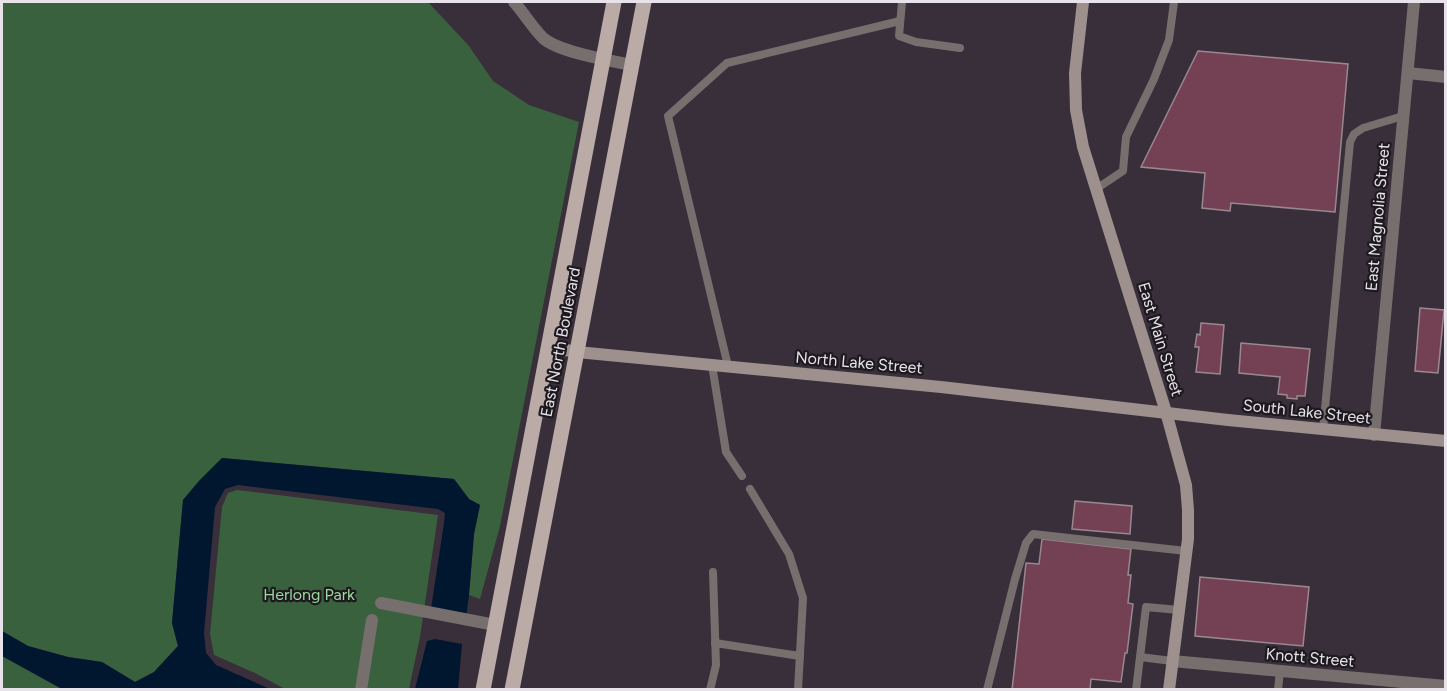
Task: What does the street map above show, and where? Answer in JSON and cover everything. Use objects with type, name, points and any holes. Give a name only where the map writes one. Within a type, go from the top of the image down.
[{"type":"main road","name":"East North Boulevard","points":[[483,690],[614,2]]},
{"type":"main road","name":"East North Boulevard","points":[[512,690],[644,2]]},
{"type":"main road","points":[[495,625],[523,631]]},
{"type":"street","points":[[514,2],[544,39],[561,47],[603,60],[632,65]]},
{"type":"street","name":"East Main Street","points":[[1083,2],[1075,73],[1076,110],[1083,147],[1166,412],[1186,485],[1188,510],[1186,551],[1169,690]]},
{"type":"street","name":"East Magnolia Street","points":[[1374,435],[1414,2]]},
{"type":"street","points":[[1408,73],[1446,77]]},
{"type":"street","name":"North Lake Street","points":[[549,347],[577,352],[941,387],[1166,412]]},
{"type":"street","name":"South Lake Street","points":[[1166,412],[1446,441]]},
{"type":"street","points":[[381,603],[495,625]]},
{"type":"street","points":[[361,690],[372,620]]},
{"type":"street","name":"Knott Street","points":[[1172,661],[1280,671],[1353,684],[1446,686]]},
{"type":"lane","points":[[902,2],[899,36],[916,42],[960,48]]},
{"type":"lane","points":[[1096,189],[1123,171],[1126,137],[1154,79],[1169,40],[1174,2]]},
{"type":"lane","points":[[728,366],[668,116],[727,63],[900,21]]},
{"type":"lane","points":[[1323,430],[1350,142],[1354,134],[1363,128],[1403,116]]},
{"type":"lane","points":[[712,365],[726,452],[742,476]]},
{"type":"lane","points":[[750,489],[789,554],[803,598],[798,690]]},
{"type":"lane","points":[[987,690],[1015,579],[1026,543],[1033,534],[1186,551]]},
{"type":"lane","points":[[710,690],[716,665],[713,572]]},
{"type":"lane","points":[[1137,690],[1146,607],[1179,610]]},
{"type":"lane","points":[[715,643],[800,656]]},
{"type":"lane","points":[[1140,657],[1172,661]]},
{"type":"lane","points":[[1278,690],[1280,671]]},
{"type":"green space","points":[[2,2],[428,2],[469,46],[493,81],[529,105],[579,122],[500,526],[480,599],[469,595],[474,534],[480,505],[469,499],[454,479],[222,458],[183,500],[172,623],[178,646],[154,672],[135,682],[102,662],[68,657],[28,646],[2,631]]},
{"type":"green space","name":"Herlong Park","points":[[237,490],[438,515],[420,637],[409,689],[285,689],[214,655],[210,634],[222,507],[228,493]]},
{"type":"green space","points":[[2,656],[62,689],[2,689]]},
{"type":"water","points":[[222,458],[454,479],[469,499],[480,505],[474,534],[466,617],[431,609],[445,513],[438,509],[238,485],[225,489],[215,507],[204,633],[206,653],[216,665],[270,689],[62,689],[2,656],[2,631],[28,646],[68,657],[102,662],[135,682],[154,672],[178,646],[172,623],[183,500]]},
{"type":"water","points":[[435,639],[462,644],[458,689],[415,689],[427,641]]},
{"type":"building","points":[[1198,51],[1348,64],[1335,212],[1231,203],[1230,211],[1202,208],[1205,173],[1141,167]]},
{"type":"building","points":[[1420,308],[1444,310],[1438,373],[1415,371]]},
{"type":"building","points":[[1201,323],[1224,325],[1220,374],[1196,372],[1199,347],[1195,347],[1197,334],[1200,335]]},
{"type":"building","points":[[1241,343],[1310,349],[1305,396],[1297,396],[1297,399],[1278,394],[1280,377],[1239,373]]},
{"type":"building","points":[[1075,501],[1132,506],[1130,534],[1072,529]]},
{"type":"building","points":[[1042,539],[1131,549],[1128,603],[1133,604],[1121,682],[1091,679],[1090,690],[1012,690],[1026,563],[1039,564]]},
{"type":"building","points":[[1200,577],[1309,587],[1303,646],[1195,636]]}]
